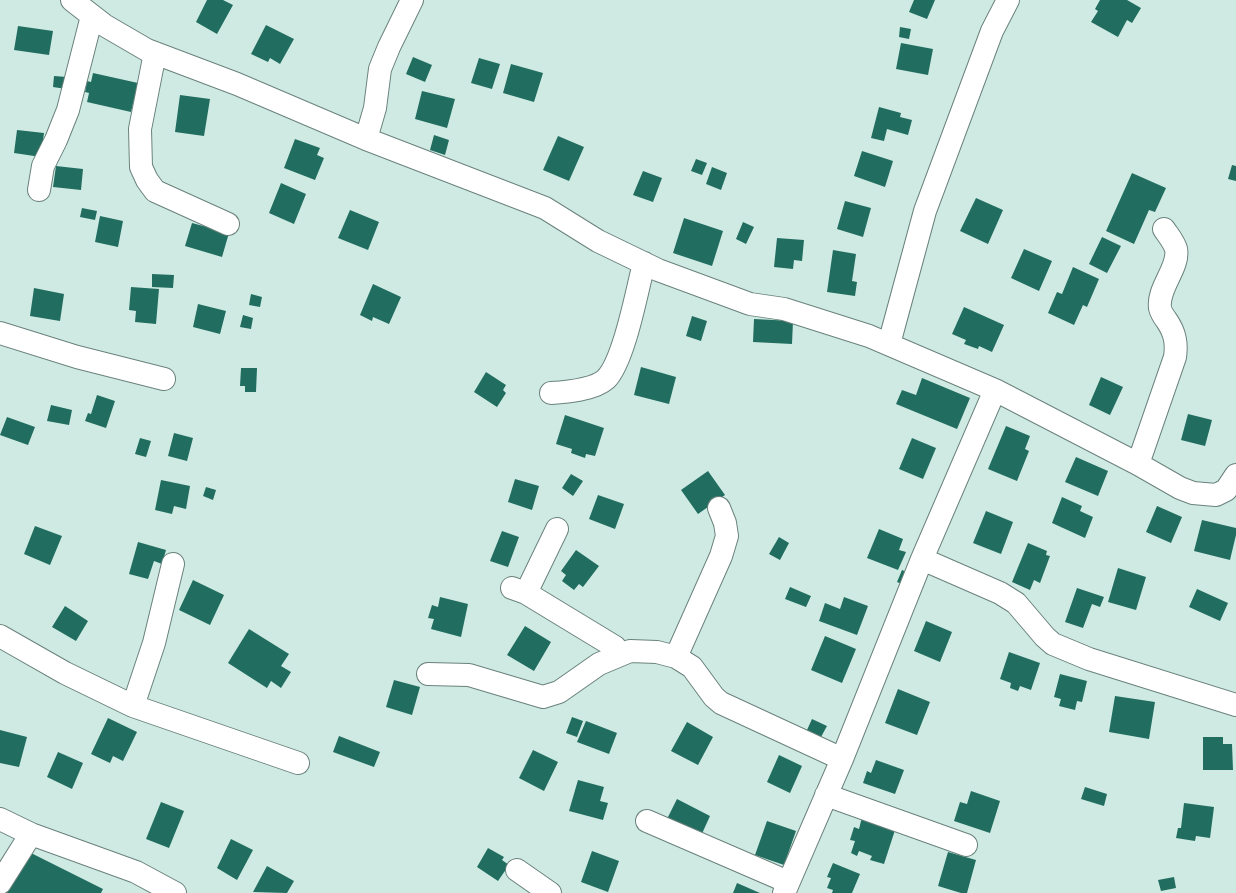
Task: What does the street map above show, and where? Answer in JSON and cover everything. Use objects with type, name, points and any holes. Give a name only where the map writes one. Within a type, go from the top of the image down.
[{"type":"street","points":[[72,0],[104,25],[155,53],[237,84],[366,139],[545,208],[598,240],[644,264],[750,304],[784,309],[889,344],[995,390],[1138,464],[1180,488],[1205,495],[1216,495],[1226,490],[1236,475]]},
{"type":"street","points":[[366,139],[375,108],[380,69],[412,0]]},
{"type":"street","points":[[889,344],[925,211],[992,30],[1008,0]]},
{"type":"street","points":[[39,190],[43,166],[68,110],[92,16]]},
{"type":"street","points":[[155,53],[140,129],[142,167],[147,180],[155,191],[228,224]]},
{"type":"street","points":[[1138,464],[1175,358],[1177,345],[1173,332],[1160,307],[1162,294],[1175,260],[1176,251],[1164,229]]},
{"type":"street","points":[[550,393],[587,388],[605,380],[616,364],[644,264]]},
{"type":"street","points":[[0,333],[164,379]]},
{"type":"street","points":[[647,821],[786,887],[842,759],[922,559],[995,390]]},
{"type":"street","points":[[676,656],[721,556],[727,536],[719,508]]},
{"type":"street","points":[[557,529],[519,591],[615,647],[621,655]]},
{"type":"street","points":[[922,559],[1000,593],[1016,603],[1052,644],[1089,659],[1236,705]]},
{"type":"street","points":[[133,706],[154,643],[173,564]]},
{"type":"street","points":[[0,636],[65,672],[133,706],[298,763]]},
{"type":"street","points":[[428,674],[470,675],[543,697],[559,692],[599,664],[630,651],[657,652],[676,656],[692,668],[714,697],[721,703],[842,759]]},
{"type":"street","points":[[826,795],[966,845]]},
{"type":"street","points":[[0,819],[31,834],[136,872],[175,893]]},
{"type":"street","points":[[0,882],[31,834]]},
{"type":"street","points":[[517,870],[550,893]]},
{"type":"building","points":[[207,0],[223,0],[233,5],[217,34],[196,22]]},
{"type":"building","points":[[914,0],[935,0],[927,19],[909,12]]},
{"type":"building","points":[[1100,0],[1127,0],[1141,8],[1132,23],[1127,20],[1118,37],[1091,22],[1098,11],[1095,9]]},
{"type":"building","points":[[266,25],[294,39],[280,64],[270,58],[268,62],[251,54]]},
{"type":"building","points":[[18,26],[53,31],[49,55],[14,50]]},
{"type":"building","points":[[900,27],[911,29],[909,39],[899,37]]},
{"type":"building","points":[[901,43],[933,49],[928,75],[896,69]]},
{"type":"building","points":[[413,57],[432,65],[425,82],[406,74]]},
{"type":"building","points":[[479,58],[500,64],[492,89],[471,83]]},
{"type":"building","points":[[511,64],[543,73],[534,102],[503,93]]},
{"type":"building","points":[[93,73],[138,83],[131,112],[87,102],[89,93],[85,92],[87,81],[91,82]]},
{"type":"building","points":[[54,76],[67,77],[66,89],[53,87]]},
{"type":"building","points":[[422,91],[455,99],[447,128],[415,119]]},
{"type":"building","points":[[180,95],[210,99],[204,136],[175,132]]},
{"type":"building","points":[[879,107],[901,113],[900,117],[912,120],[908,135],[887,129],[884,141],[871,138]]},
{"type":"building","points":[[17,130],[44,133],[41,157],[14,153]]},
{"type":"building","points":[[434,135],[449,140],[445,155],[430,150]]},
{"type":"building","points":[[558,136],[584,147],[569,181],[543,170]]},
{"type":"building","points":[[295,139],[320,148],[317,155],[324,158],[315,180],[284,168]]},
{"type":"building","points":[[862,151],[893,161],[885,187],[854,176]]},
{"type":"building","points":[[696,159],[707,163],[702,175],[691,171]]},
{"type":"building","points":[[1232,165],[1236,166],[1236,181],[1228,179]]},
{"type":"building","points":[[56,166],[83,169],[81,190],[53,187]]},
{"type":"building","points":[[712,167],[727,173],[721,190],[706,184]]},
{"type":"building","points":[[643,171],[662,178],[653,202],[633,195]]},
{"type":"building","points":[[1132,173],[1166,188],[1155,212],[1149,210],[1134,244],[1106,231]]},
{"type":"building","points":[[281,183],[306,194],[294,224],[269,213]]},
{"type":"building","points":[[976,198],[1003,210],[988,244],[960,231]]},
{"type":"building","points":[[845,201],[871,208],[863,237],[837,229]]},
{"type":"building","points":[[82,208],[97,211],[95,220],[80,217]]},
{"type":"building","points":[[350,210],[379,222],[368,250],[338,238]]},
{"type":"building","points":[[100,216],[123,221],[118,247],[95,242]]},
{"type":"building","points":[[684,218],[723,231],[712,266],[673,253]]},
{"type":"building","points":[[743,222],[754,227],[746,244],[736,239]]},
{"type":"building","points":[[192,223],[229,233],[222,257],[185,246]]},
{"type":"building","points":[[1102,237],[1121,246],[1107,273],[1089,264]]},
{"type":"building","points":[[777,238],[804,240],[802,261],[794,260],[793,269],[774,267]]},
{"type":"building","points":[[1024,249],[1052,261],[1039,291],[1011,278]]},
{"type":"building","points":[[833,250],[856,254],[852,281],[857,282],[855,296],[827,292]]},
{"type":"building","points":[[1073,267],[1099,279],[1087,307],[1083,305],[1074,325],[1048,313],[1057,292],[1062,294]]},
{"type":"building","points":[[152,274],[174,275],[173,288],[152,287]]},
{"type":"building","points":[[373,284],[401,297],[389,324],[373,317],[372,321],[360,315]]},
{"type":"building","points":[[131,287],[159,289],[156,324],[135,322],[136,311],[129,310]]},
{"type":"building","points":[[34,288],[64,294],[60,321],[30,316]]},
{"type":"building","points":[[251,294],[262,297],[260,307],[249,305]]},
{"type":"building","points":[[198,304],[226,311],[220,334],[193,327]]},
{"type":"building","points":[[964,307],[1004,325],[992,352],[979,346],[978,349],[964,344],[966,340],[952,334]]},
{"type":"building","points":[[243,315],[253,318],[251,329],[240,327]]},
{"type":"building","points":[[692,316],[707,321],[701,341],[686,336]]},
{"type":"building","points":[[754,319],[793,321],[792,344],[753,342]]},
{"type":"building","points":[[641,367],[676,377],[669,404],[634,395]]},
{"type":"building","points":[[241,368],[257,368],[256,392],[245,392],[245,386],[240,386]]},
{"type":"building","points":[[486,372],[506,385],[503,390],[506,393],[497,407],[474,392]]},
{"type":"building","points":[[1101,377],[1123,387],[1110,415],[1089,405]]},
{"type":"building","points":[[922,378],[970,398],[957,429],[896,404],[902,390],[916,395]]},
{"type":"building","points":[[97,395],[115,401],[106,428],[85,421],[88,413],[91,414]]},
{"type":"building","points":[[51,405],[72,410],[69,425],[47,421]]},
{"type":"building","points":[[1188,414],[1212,420],[1205,446],[1181,440]]},
{"type":"building","points":[[565,415],[604,428],[595,456],[586,454],[585,458],[571,453],[572,449],[556,444]]},
{"type":"building","points":[[7,417],[35,427],[28,445],[0,435]]},
{"type":"building","points":[[1006,426],[1030,436],[1025,449],[1029,451],[1017,481],[988,469]]},
{"type":"building","points":[[174,433],[193,438],[187,461],[168,456]]},
{"type":"building","points":[[140,438],[151,441],[146,457],[135,454]]},
{"type":"building","points":[[912,438],[936,448],[923,479],[899,469]]},
{"type":"building","points":[[1076,457],[1108,471],[1098,496],[1065,482]]},
{"type":"building","points":[[708,471],[725,495],[698,514],[681,490]]},
{"type":"building","points":[[571,474],[583,481],[573,496],[562,488]]},
{"type":"building","points":[[515,479],[539,486],[532,510],[508,502]]},
{"type":"building","points":[[161,480],[190,486],[186,509],[174,506],[172,514],[155,510]]},
{"type":"building","points":[[206,487],[216,490],[213,500],[203,496]]},
{"type":"building","points":[[598,495],[624,504],[615,529],[589,519]]},
{"type":"building","points":[[1062,497],[1082,506],[1080,511],[1093,517],[1085,538],[1052,523]]},
{"type":"building","points":[[1157,506],[1182,517],[1171,543],[1146,532]]},
{"type":"building","points":[[986,511],[1013,522],[1001,554],[973,543]]},
{"type":"building","points":[[1202,520],[1236,528],[1230,560],[1194,551]]},
{"type":"building","points":[[35,526],[62,536],[50,565],[24,554]]},
{"type":"building","points":[[879,529],[903,539],[899,550],[906,552],[898,570],[867,558]]},
{"type":"building","points":[[502,531],[519,537],[508,567],[490,561]]},
{"type":"building","points":[[779,537],[789,543],[780,560],[769,554]]},
{"type":"building","points":[[138,542],[166,550],[162,564],[154,561],[148,579],[129,574]]},
{"type":"building","points":[[1028,543],[1047,551],[1046,555],[1050,556],[1040,583],[1034,580],[1030,590],[1012,582]]},
{"type":"building","points":[[576,550],[599,566],[583,587],[579,584],[574,590],[562,581],[566,575],[561,571]]},
{"type":"building","points":[[1118,568],[1146,577],[1136,610],[1108,602]]},
{"type":"building","points":[[902,570],[911,574],[907,586],[897,582]]},
{"type":"building","points":[[193,580],[224,595],[210,625],[179,610]]},
{"type":"building","points":[[790,587],[811,596],[806,607],[785,599]]},
{"type":"building","points":[[1077,588],[1104,597],[1100,607],[1092,604],[1083,628],[1065,622]]},
{"type":"building","points":[[1197,589],[1228,603],[1220,621],[1189,607]]},
{"type":"building","points":[[440,597],[468,604],[461,637],[431,629],[434,619],[428,618],[432,605],[438,607]]},
{"type":"building","points":[[844,597],[868,606],[857,635],[819,621],[825,603],[840,609]]},
{"type":"building","points":[[65,606],[88,621],[76,641],[52,627]]},
{"type":"building","points":[[926,621],[952,632],[940,662],[914,651]]},
{"type":"building","points":[[525,626],[551,642],[534,671],[507,655]]},
{"type":"building","points":[[249,629],[289,654],[281,666],[291,672],[281,688],[271,681],[267,688],[228,663]]},
{"type":"building","points":[[825,636],[856,649],[842,683],[811,670]]},
{"type":"building","points":[[1009,652],[1040,663],[1031,690],[1020,686],[1018,691],[1010,688],[1011,683],[1000,679]]},
{"type":"building","points":[[1060,674],[1087,681],[1082,702],[1077,701],[1075,710],[1059,706],[1061,699],[1054,697]]},
{"type":"building","points":[[394,680],[420,687],[412,715],[386,707]]},
{"type":"building","points":[[898,689],[930,702],[917,735],[885,723]]},
{"type":"building","points":[[1115,696],[1155,702],[1149,739],[1109,732]]},
{"type":"building","points":[[572,717],[583,721],[577,737],[566,733]]},
{"type":"building","points":[[108,718],[137,732],[123,761],[113,756],[110,763],[91,754]]},
{"type":"building","points":[[812,719],[827,726],[821,737],[807,730]]},
{"type":"building","points":[[586,721],[617,733],[609,754],[577,742]]},
{"type":"building","points":[[687,722],[713,737],[698,765],[671,751]]},
{"type":"building","points":[[0,730],[27,737],[19,767],[0,763]]},
{"type":"building","points":[[339,736],[380,752],[374,767],[333,752]]},
{"type":"building","points":[[1203,737],[1223,737],[1223,744],[1232,744],[1233,770],[1203,770]]},
{"type":"building","points":[[533,750],[558,762],[544,791],[519,778]]},
{"type":"building","points":[[58,752],[83,763],[72,789],[47,777]]},
{"type":"building","points":[[779,755],[802,766],[790,793],[767,782]]},
{"type":"building","points":[[876,760],[904,770],[895,794],[863,783],[867,771],[871,773]]},
{"type":"building","points":[[578,780],[604,787],[600,801],[608,803],[603,820],[569,811]]},
{"type":"building","points":[[1085,787],[1107,794],[1104,806],[1081,799]]},
{"type":"building","points":[[971,791],[1000,801],[990,833],[954,821],[960,802],[967,804]]},
{"type":"building","points":[[677,799],[710,816],[700,838],[666,821]]},
{"type":"building","points":[[161,802],[184,811],[169,848],[146,839]]},
{"type":"building","points":[[1184,803],[1214,807],[1210,838],[1196,836],[1195,841],[1176,838],[1178,828],[1181,828]]},
{"type":"building","points":[[862,817],[896,827],[884,864],[870,860],[872,856],[859,851],[857,856],[851,853],[855,841],[850,840],[854,827],[859,829]]},
{"type":"building","points":[[767,821],[796,831],[784,865],[755,855]]},
{"type":"building","points":[[231,839],[253,850],[237,880],[217,868]]},
{"type":"building","points":[[488,848],[504,857],[502,860],[509,865],[498,881],[477,867]]},
{"type":"building","points":[[592,851],[619,861],[608,892],[581,882]]},
{"type":"building","points":[[948,852],[976,860],[967,893],[938,886]]},
{"type":"building","points":[[31,853],[103,889],[101,893],[4,893]]},
{"type":"building","points":[[833,863],[860,874],[852,893],[832,893],[833,890],[827,888],[831,878],[827,877]]},
{"type":"building","points":[[267,866],[294,881],[287,893],[253,892]]},
{"type":"building","points":[[1174,877],[1176,888],[1161,891],[1158,880]]},
{"type":"building","points":[[737,883],[760,893],[733,893]]}]
